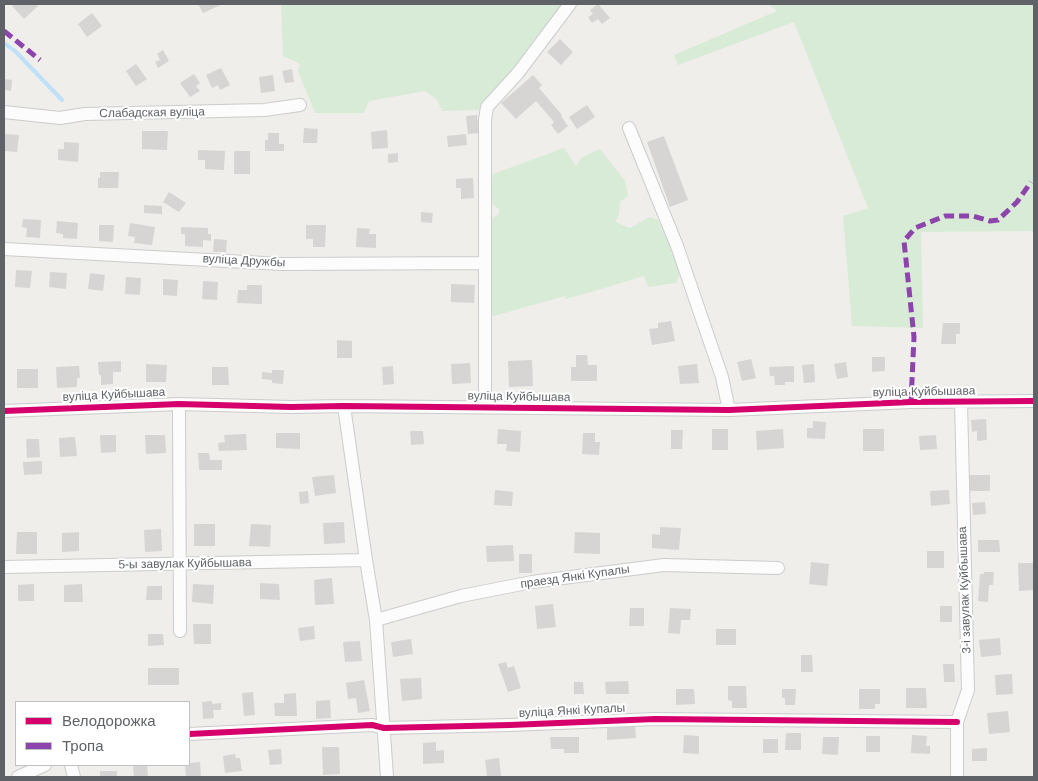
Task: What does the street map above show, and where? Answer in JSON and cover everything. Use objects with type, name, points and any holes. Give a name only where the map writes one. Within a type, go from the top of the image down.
[{"type":"street","points":[[485,407],[484,263],[485,120],[487,107],[518,73],[570,4]]},
{"type":"street","name":"Слабадская вуліца","points":[[4,112],[60,118],[85,114],[264,110],[300,105]]},
{"type":"street","points":[[629,128],[677,246],[722,377],[729,410]]},
{"type":"street","name":"вуліца Дружбы","points":[[4,249],[282,264],[484,263]]},
{"type":"street","name":"вуліца Куйбышава","points":[[4,412],[179,404],[291,407],[729,410],[911,402],[1034,401]]},
{"type":"street","name":"3-і завулак Куйбышава","points":[[957,777],[957,722],[968,690],[961,402]]},
{"type":"street","points":[[179,404],[180,631]]},
{"type":"street","points":[[344,406],[376,620],[387,777]]},
{"type":"street","name":"5-ы завулак Куйбышава","points":[[4,568],[366,560]]},
{"type":"street","name":"праезд Янкі Купалы","points":[[376,620],[461,596],[550,580],[664,565],[778,568]]},
{"type":"street","name":"вуліца Янкі Купалы","points":[[190,734],[372,726],[384,728],[510,725],[655,719],[957,722]]},
{"type":"street","points":[[18,777],[43,766]]},
{"type":"green space","points":[[281,4],[565,4],[532,42],[530,49],[516,68],[479,110],[442,111],[437,100],[425,91],[369,101],[364,113],[315,113],[298,71],[300,64],[283,56]]},
{"type":"green space","points":[[768,4],[1034,4],[1034,231],[921,232],[923,328],[852,326],[843,216],[868,208],[794,22],[678,65],[674,55],[777,11]]},
{"type":"green space","points":[[564,148],[576,166],[582,157],[600,149],[625,181],[628,196],[620,202],[619,214],[615,222],[630,228],[650,217],[658,220],[675,256],[680,273],[676,283],[648,287],[644,276],[566,299],[565,296],[494,316],[490,310],[491,219],[499,214],[499,209],[493,205],[490,186],[493,174]]},
{"type":"building","points":[[15,4],[36,4],[38,6],[24,19],[12,6]]},
{"type":"building","points":[[198,4],[223,4],[203,13]]},
{"type":"building","points":[[598,4],[610,18],[602,24],[598,19],[592,23],[588,17],[593,14],[590,10]]},
{"type":"building","points":[[92,13],[102,26],[87,37],[78,24]]},
{"type":"building","points":[[560,39],[573,52],[561,65],[547,52]]},
{"type":"building","points":[[163,50],[169,61],[158,68],[155,62],[160,60],[157,54]]},
{"type":"building","points":[[136,64],[147,79],[136,86],[126,71]]},
{"type":"building","points":[[221,68],[230,85],[220,90],[218,85],[212,88],[206,75]]},
{"type":"building","points":[[292,69],[294,82],[285,83],[282,71]]},
{"type":"building","points":[[194,74],[200,83],[196,86],[200,91],[190,97],[180,83]]},
{"type":"building","points":[[273,75],[275,91],[261,93],[259,77]]},
{"type":"building","points":[[533,75],[542,85],[539,88],[562,115],[568,126],[558,134],[551,125],[554,122],[536,101],[516,119],[501,103]]},
{"type":"building","points":[[4,79],[12,80],[11,91],[5,90],[5,94],[4,94]]},
{"type":"building","points":[[587,105],[595,117],[577,129],[569,117]]},
{"type":"building","points":[[477,115],[479,133],[468,134],[466,116]]},
{"type":"building","points":[[304,128],[318,129],[317,143],[303,143]]},
{"type":"building","points":[[387,130],[388,148],[372,149],[371,132]]},
{"type":"building","points":[[142,131],[168,131],[167,150],[142,149]]},
{"type":"building","points":[[268,133],[279,133],[279,144],[284,144],[284,151],[265,151],[265,140],[268,140]]},
{"type":"building","points":[[4,134],[19,135],[17,152],[4,151]]},
{"type":"building","points":[[466,134],[467,145],[448,147],[447,136]]},
{"type":"building","points":[[664,136],[688,200],[670,207],[647,142]]},
{"type":"building","points":[[64,142],[79,143],[78,162],[58,160],[58,149],[64,149]]},
{"type":"building","points":[[198,150],[225,151],[224,170],[205,169],[205,160],[198,160]]},
{"type":"building","points":[[234,151],[250,151],[250,174],[234,174]]},
{"type":"building","points":[[398,153],[398,162],[388,163],[388,154]]},
{"type":"building","points":[[100,172],[119,172],[118,188],[98,188]]},
{"type":"building","points":[[473,178],[474,198],[461,199],[461,188],[456,188],[456,179]]},
{"type":"building","points":[[169,192],[186,203],[179,212],[163,202]]},
{"type":"building","points":[[144,205],[162,206],[162,214],[144,213]]},
{"type":"building","points":[[421,212],[433,213],[432,223],[421,222]]},
{"type":"building","points":[[23,219],[41,220],[40,238],[26,237],[27,228],[22,227]]},
{"type":"building","points":[[57,221],[78,223],[77,239],[63,238],[63,234],[56,233]]},
{"type":"building","points":[[130,223],[155,227],[152,245],[134,243],[135,237],[128,236]]},
{"type":"building","points":[[99,225],[114,225],[113,242],[99,241]]},
{"type":"building","points":[[306,225],[326,225],[325,247],[313,247],[313,239],[306,239]]},
{"type":"building","points":[[181,227],[208,228],[208,234],[211,234],[211,241],[203,240],[203,247],[185,246],[185,234],[181,234]]},
{"type":"building","points":[[357,228],[370,229],[369,234],[376,234],[376,248],[356,247]]},
{"type":"building","points":[[214,239],[227,240],[226,252],[213,252]]},
{"type":"building","points":[[16,270],[32,271],[30,288],[15,287]]},
{"type":"building","points":[[50,272],[67,273],[66,289],[49,287]]},
{"type":"building","points":[[90,273],[105,275],[103,291],[88,289]]},
{"type":"building","points":[[126,277],[141,278],[140,295],[125,294]]},
{"type":"building","points":[[163,279],[178,280],[177,296],[163,295]]},
{"type":"building","points":[[203,281],[218,282],[217,300],[202,299]]},
{"type":"building","points":[[451,284],[475,285],[474,303],[451,302]]},
{"type":"building","points":[[247,285],[262,285],[262,304],[237,303],[238,290],[247,290]]},
{"type":"building","points":[[671,321],[675,341],[652,345],[649,329],[658,328],[658,323]]},
{"type":"building","points":[[943,323],[960,323],[960,334],[956,334],[956,344],[941,344]]},
{"type":"building","points":[[337,340],[352,341],[352,358],[337,358]]},
{"type":"building","points":[[576,355],[587,355],[588,365],[597,365],[597,381],[571,381],[571,367],[576,367]]},
{"type":"building","points":[[872,357],[885,357],[885,371],[872,372]]},
{"type":"building","points":[[751,359],[756,378],[742,381],[737,362]]},
{"type":"building","points":[[532,360],[533,386],[509,387],[508,361]]},
{"type":"building","points":[[121,361],[121,372],[113,372],[113,384],[101,385],[98,362]]},
{"type":"building","points":[[846,362],[848,377],[837,379],[834,364]]},
{"type":"building","points":[[470,363],[471,383],[452,384],[451,364]]},
{"type":"building","points":[[146,364],[167,365],[166,382],[146,382]]},
{"type":"building","points":[[697,364],[699,383],[680,384],[678,366]]},
{"type":"building","points":[[814,364],[815,382],[804,383],[802,365]]},
{"type":"building","points":[[79,366],[80,378],[77,378],[77,387],[57,388],[56,367]]},
{"type":"building","points":[[393,366],[394,384],[383,385],[382,367]]},
{"type":"building","points":[[794,366],[794,382],[785,382],[785,385],[775,385],[774,376],[770,376],[769,367]]},
{"type":"building","points":[[212,367],[228,367],[229,385],[212,385]]},
{"type":"building","points":[[17,369],[38,369],[38,388],[17,388]]},
{"type":"building","points":[[272,370],[284,370],[283,384],[272,383],[272,380],[262,379],[262,372],[272,373]]},
{"type":"building","points":[[986,419],[987,440],[977,441],[977,431],[972,432],[971,420]]},
{"type":"building","points":[[813,421],[826,422],[825,439],[807,438],[807,428],[813,428]]},
{"type":"building","points":[[498,429],[521,431],[520,452],[506,451],[507,444],[497,444]]},
{"type":"building","points":[[712,429],[728,429],[728,450],[712,450]]},
{"type":"building","points":[[783,429],[784,448],[757,450],[756,431]]},
{"type":"building","points":[[863,429],[884,429],[884,451],[863,451]]},
{"type":"building","points":[[671,430],[683,430],[682,449],[671,449]]},
{"type":"building","points":[[410,431],[423,431],[424,444],[411,445]]},
{"type":"building","points":[[276,433],[300,433],[300,449],[276,448]]},
{"type":"building","points":[[583,433],[595,433],[595,442],[600,442],[599,455],[582,454]]},
{"type":"building","points":[[246,434],[247,450],[219,451],[218,443],[225,442],[224,435]]},
{"type":"building","points":[[100,435],[116,435],[116,452],[101,453]]},
{"type":"building","points":[[145,435],[165,435],[166,453],[146,454]]},
{"type":"building","points":[[936,435],[937,449],[920,450],[919,436]]},
{"type":"building","points":[[75,437],[77,456],[60,457],[59,438]]},
{"type":"building","points":[[26,439],[39,439],[40,457],[27,458]]},
{"type":"building","points":[[198,453],[209,453],[210,460],[222,460],[222,470],[199,470]]},
{"type":"building","points":[[42,461],[42,474],[24,475],[23,462]]},
{"type":"building","points":[[334,475],[336,493],[315,496],[312,477]]},
{"type":"building","points":[[969,475],[990,475],[990,491],[970,491]]},
{"type":"building","points":[[495,490],[513,492],[512,506],[494,505]]},
{"type":"building","points":[[949,490],[950,504],[931,506],[930,491]]},
{"type":"building","points":[[308,491],[309,503],[300,504],[299,492]]},
{"type":"building","points":[[985,502],[986,514],[973,515],[972,503]]},
{"type":"building","points":[[344,522],[345,543],[324,544],[323,523]]},
{"type":"building","points":[[194,524],[215,524],[215,546],[194,546]]},
{"type":"building","points":[[251,524],[271,525],[270,547],[249,546]]},
{"type":"building","points":[[660,527],[681,528],[679,550],[652,548],[652,534],[660,535]]},
{"type":"building","points":[[161,529],[162,551],[145,552],[144,530]]},
{"type":"building","points":[[17,532],[37,532],[37,554],[16,554]]},
{"type":"building","points":[[79,532],[79,551],[62,552],[62,533]]},
{"type":"building","points":[[575,532],[600,533],[600,554],[574,553]]},
{"type":"building","points":[[978,540],[999,540],[1000,552],[978,552]]},
{"type":"building","points":[[513,545],[514,561],[487,562],[486,546]]},
{"type":"building","points":[[927,551],[944,551],[944,568],[927,568]]},
{"type":"building","points":[[519,554],[532,554],[532,573],[519,573]]},
{"type":"building","points":[[811,562],[829,564],[827,586],[809,584]]},
{"type":"building","points":[[1018,563],[1034,563],[1034,590],[1019,591]]},
{"type":"building","points":[[984,572],[994,572],[993,585],[989,585],[988,602],[978,601],[980,574],[984,574]]},
{"type":"building","points":[[332,578],[334,604],[315,605],[314,580]]},
{"type":"building","points":[[260,583],[279,584],[280,600],[260,599]]},
{"type":"building","points":[[34,584],[34,601],[18,601],[18,585]]},
{"type":"building","points":[[82,584],[83,602],[64,602],[64,585]]},
{"type":"building","points":[[193,584],[214,585],[213,604],[192,602]]},
{"type":"building","points":[[147,586],[162,586],[162,600],[146,600]]},
{"type":"building","points":[[553,604],[556,627],[537,629],[535,606]]},
{"type":"building","points":[[940,606],[952,606],[952,622],[940,622]]},
{"type":"building","points":[[630,608],[644,608],[644,626],[629,626]]},
{"type":"building","points":[[670,608],[691,609],[690,620],[681,620],[680,634],[668,633]]},
{"type":"building","points":[[193,624],[211,624],[211,644],[194,644]]},
{"type":"building","points":[[314,626],[315,639],[300,641],[298,628]]},
{"type":"building","points":[[716,629],[736,629],[736,645],[716,645]]},
{"type":"building","points":[[148,634],[163,634],[164,645],[148,646]]},
{"type":"building","points":[[1000,638],[1001,655],[981,657],[979,640]]},
{"type":"building","points":[[411,639],[413,654],[393,657],[391,642]]},
{"type":"building","points":[[360,641],[362,661],[345,662],[343,642]]},
{"type":"building","points":[[801,655],[812,655],[813,672],[801,672]]},
{"type":"building","points":[[506,662],[508,668],[514,666],[521,688],[508,692],[498,664]]},
{"type":"building","points":[[943,664],[954,664],[955,682],[944,682]]},
{"type":"building","points":[[148,668],[179,668],[179,685],[148,685]]},
{"type":"building","points":[[1012,674],[1013,694],[996,695],[995,675]]},
{"type":"building","points":[[421,678],[422,699],[402,701],[400,679]]},
{"type":"building","points":[[364,680],[370,711],[358,713],[356,698],[348,699],[346,683]]},
{"type":"building","points":[[628,681],[629,694],[606,694],[605,682]]},
{"type":"building","points":[[574,682],[583,682],[584,694],[574,694]]},
{"type":"building","points":[[728,686],[746,686],[747,708],[732,708],[732,701],[728,700]]},
{"type":"building","points":[[906,688],[926,688],[927,708],[906,708]]},
{"type":"building","points":[[676,689],[694,689],[695,704],[676,705]]},
{"type":"building","points":[[782,689],[796,689],[795,705],[785,705],[785,698],[782,698]]},
{"type":"building","points":[[859,689],[880,689],[880,704],[875,704],[875,709],[859,709]]},
{"type":"building","points":[[253,692],[255,715],[244,716],[242,693]]},
{"type":"building","points":[[296,693],[297,716],[275,716],[274,703],[284,703],[284,694]]},
{"type":"building","points":[[330,700],[331,718],[316,719],[316,701]]},
{"type":"building","points":[[212,701],[212,704],[221,703],[221,710],[213,710],[214,718],[203,719],[202,702]]},
{"type":"building","points":[[1008,711],[1010,732],[989,734],[987,713]]},
{"type":"building","points":[[635,726],[636,738],[607,740],[607,728]]},
{"type":"building","points":[[786,733],[801,733],[801,750],[785,750]]},
{"type":"building","points":[[684,735],[699,736],[699,754],[683,753]]},
{"type":"building","points":[[912,735],[927,736],[926,746],[930,746],[930,754],[911,753]]},
{"type":"building","points":[[866,736],[880,736],[880,752],[866,752]]},
{"type":"building","points":[[550,737],[579,737],[579,753],[564,753],[564,749],[551,749]]},
{"type":"building","points":[[823,737],[839,737],[838,755],[822,754]]},
{"type":"building","points":[[763,739],[778,739],[778,753],[763,753]]},
{"type":"building","points":[[436,742],[436,751],[444,750],[444,763],[423,764],[423,743]]},
{"type":"building","points":[[322,747],[339,747],[340,774],[323,775]]},
{"type":"building","points":[[987,748],[987,761],[972,761],[972,749]]},
{"type":"building","points":[[281,749],[282,764],[270,765],[268,750]]},
{"type":"building","points":[[235,754],[236,758],[240,758],[242,771],[225,773],[223,756]]},
{"type":"building","points":[[499,758],[501,776],[487,777],[485,760]]},
{"type":"building","points":[[200,762],[201,777],[186,777],[185,766],[190,766],[190,763]]},
{"type":"building","points":[[133,766],[147,766],[148,777],[134,777]]},
{"type":"building","points":[[100,771],[117,771],[117,777],[100,777]]},
{"type":"waterway","points":[[4,43],[15,51],[62,100]]},
{"type":"marked path","points":[[4,31],[40,60]]},
{"type":"marked path","points":[[911,402],[914,337],[904,241],[915,228],[945,216],[973,216],[990,221],[998,220],[1017,202],[1031,182]]},
{"type":"cycle path","points":[[4,411],[179,404],[291,407],[729,410],[911,402],[1034,401]]},
{"type":"cycle path","points":[[190,734],[372,725],[384,728],[655,719],[957,722]]}]
